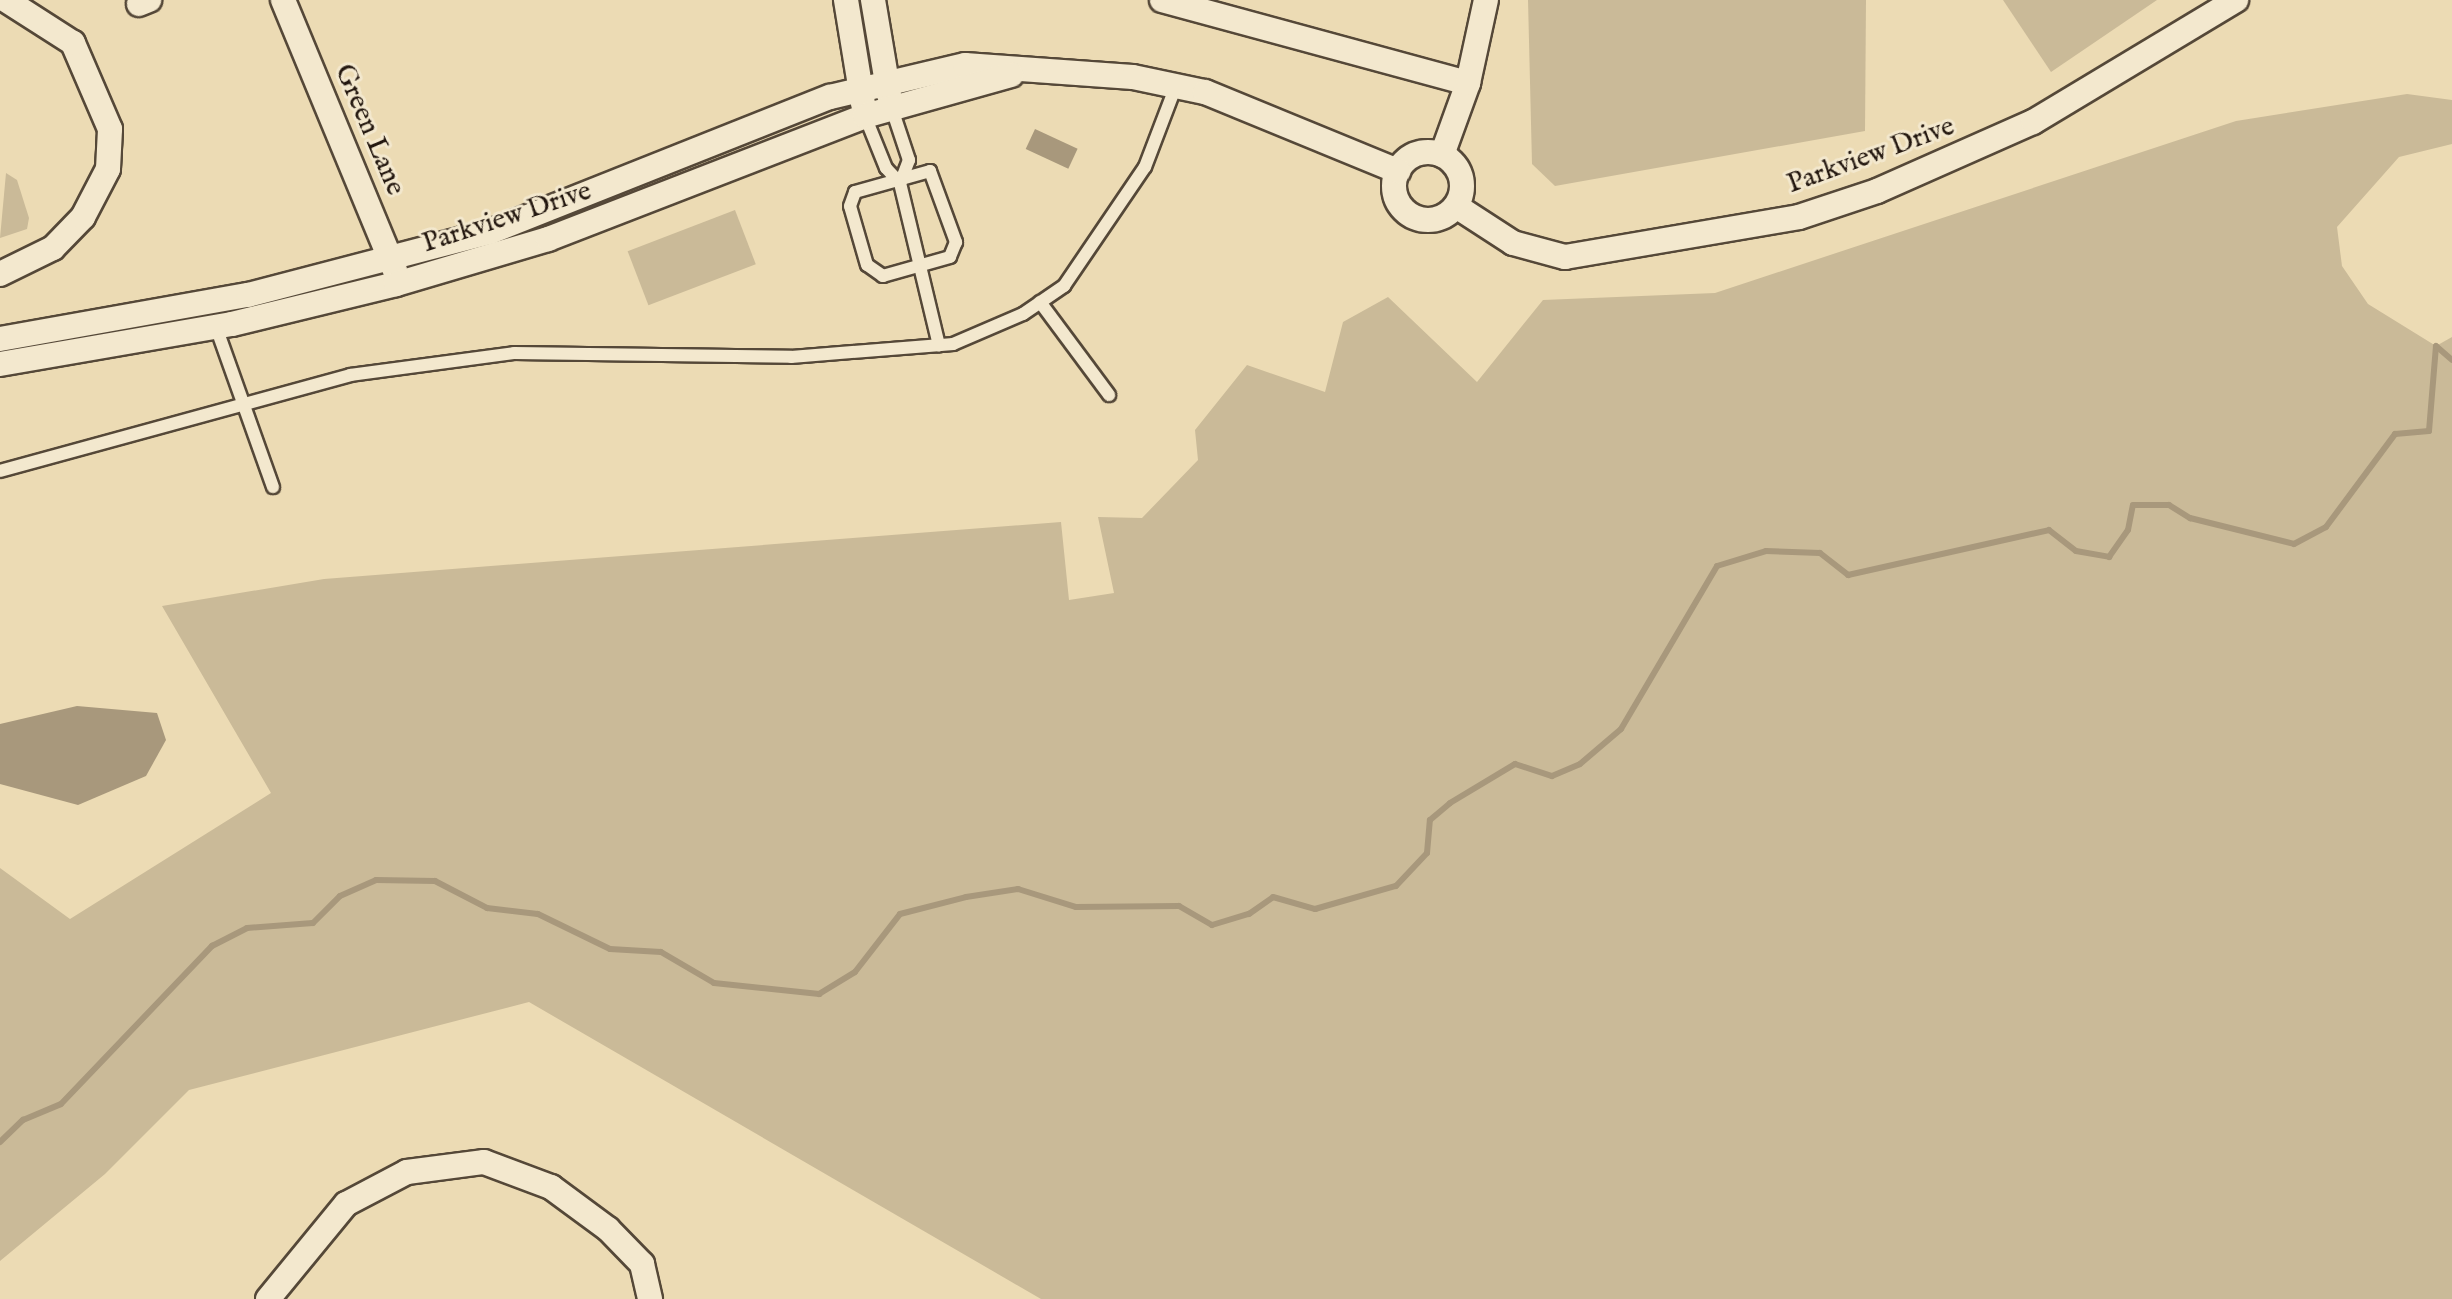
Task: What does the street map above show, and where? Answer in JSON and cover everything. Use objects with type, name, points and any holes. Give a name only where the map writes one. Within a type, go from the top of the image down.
[{"type":"street","points":[[0,274],[53,248],[83,217],[108,169],[110,129],[73,43],[6,0]]},
{"type":"street","name":"Green Lane","points":[[283,0],[400,283]]},
{"type":"street","points":[[846,0],[865,116]]},
{"type":"street","points":[[873,0],[892,109]]},
{"type":"street","points":[[1162,0],[1468,83]]},
{"type":"street","points":[[1442,155],[1468,83],[1486,0]]},
{"type":"street","name":"Parkview Drive","points":[[1456,206],[1513,243],[1565,257],[1799,217],[1877,191],[2033,122],[2236,0]]},
{"type":"street","name":"Parkview Drive","points":[[0,339],[210,301],[391,259],[592,197],[861,88],[965,65],[1017,73],[1091,73],[1176,86],[1258,110],[1398,171]]},
{"type":"street","name":"Parkview Drive","points":[[0,364],[216,327],[400,283],[548,239],[865,116],[1017,73]]},
{"type":"street","points":[[1420,153],[1442,155],[1460,173],[1456,206],[1438,218],[1414,216],[1398,201],[1398,171],[1420,153]]},
{"type":"street","points":[[210,301],[216,327]]},
{"type":"street","points":[[268,1299],[346,1204],[407,1172],[484,1162],[551,1187],[608,1229],[642,1264],[650,1299]]},
{"type":"lane","points":[[0,471],[238,402],[350,375],[514,353],[791,357],[939,345],[1040,302],[1064,286],[1145,167],[1176,86]]},
{"type":"lane","points":[[892,109],[909,160],[900,183]]},
{"type":"lane","points":[[865,116],[886,168],[900,183],[939,345]]},
{"type":"lane","points":[[930,171],[956,242],[950,257],[923,269],[883,276],[867,265],[850,206],[855,192],[900,183],[930,171]]},
{"type":"lane","points":[[1040,302],[1109,395]]},
{"type":"lane","points":[[216,327],[238,402],[273,487]]},
{"type":"shaded area","points":[[1528,0],[1866,0],[1865,131],[1555,186],[1532,164]]},
{"type":"shaded area","points":[[2003,0],[2157,0],[2051,72]]},
{"type":"shaded area","points":[[2407,94],[2452,100],[2452,144],[2399,157],[2337,227],[2342,266],[2368,304],[2436,346],[2452,337],[2452,1299],[1041,1299],[529,1002],[189,1090],[105,1174],[0,1261],[0,868],[70,919],[271,793],[162,606],[324,579],[1061,522],[1069,600],[1114,593],[1098,517],[1142,518],[1198,460],[1195,430],[1247,365],[1325,392],[1343,322],[1388,297],[1477,382],[1543,300],[1715,293],[2236,121]]},
{"type":"shaded area","points":[[1035,129],[1078,149],[1068,169],[1026,149]]},
{"type":"shaded area","points":[[6,173],[17,180],[29,218],[27,229],[0,238]]},
{"type":"shaded area","points":[[735,210],[756,264],[648,305],[628,251]]},
{"type":"shaded area","points":[[77,706],[157,713],[166,740],[146,776],[78,805],[0,784],[0,724]]},
{"type":"waterway","points":[[0,1142],[23,1120],[61,1104],[212,946],[247,928],[313,923],[340,896],[376,880],[435,881],[487,908],[538,914],[610,949],[661,952],[714,983],[819,994],[855,972],[900,914],[966,897],[1018,889],[1076,907],[1179,906],[1212,925],[1249,914],[1273,897],[1315,909],[1396,886],[1427,853],[1430,820],[1450,803],[1515,764],[1552,776],[1580,764],[1621,729],[1717,566],[1766,551],[1820,553],[1848,575],[2049,530],[2076,551],[2109,557],[2128,530],[2133,505],[2169,505],[2190,518],[2294,544],[2326,527],[2395,434],[2429,431],[2436,346],[2452,360]]}]
